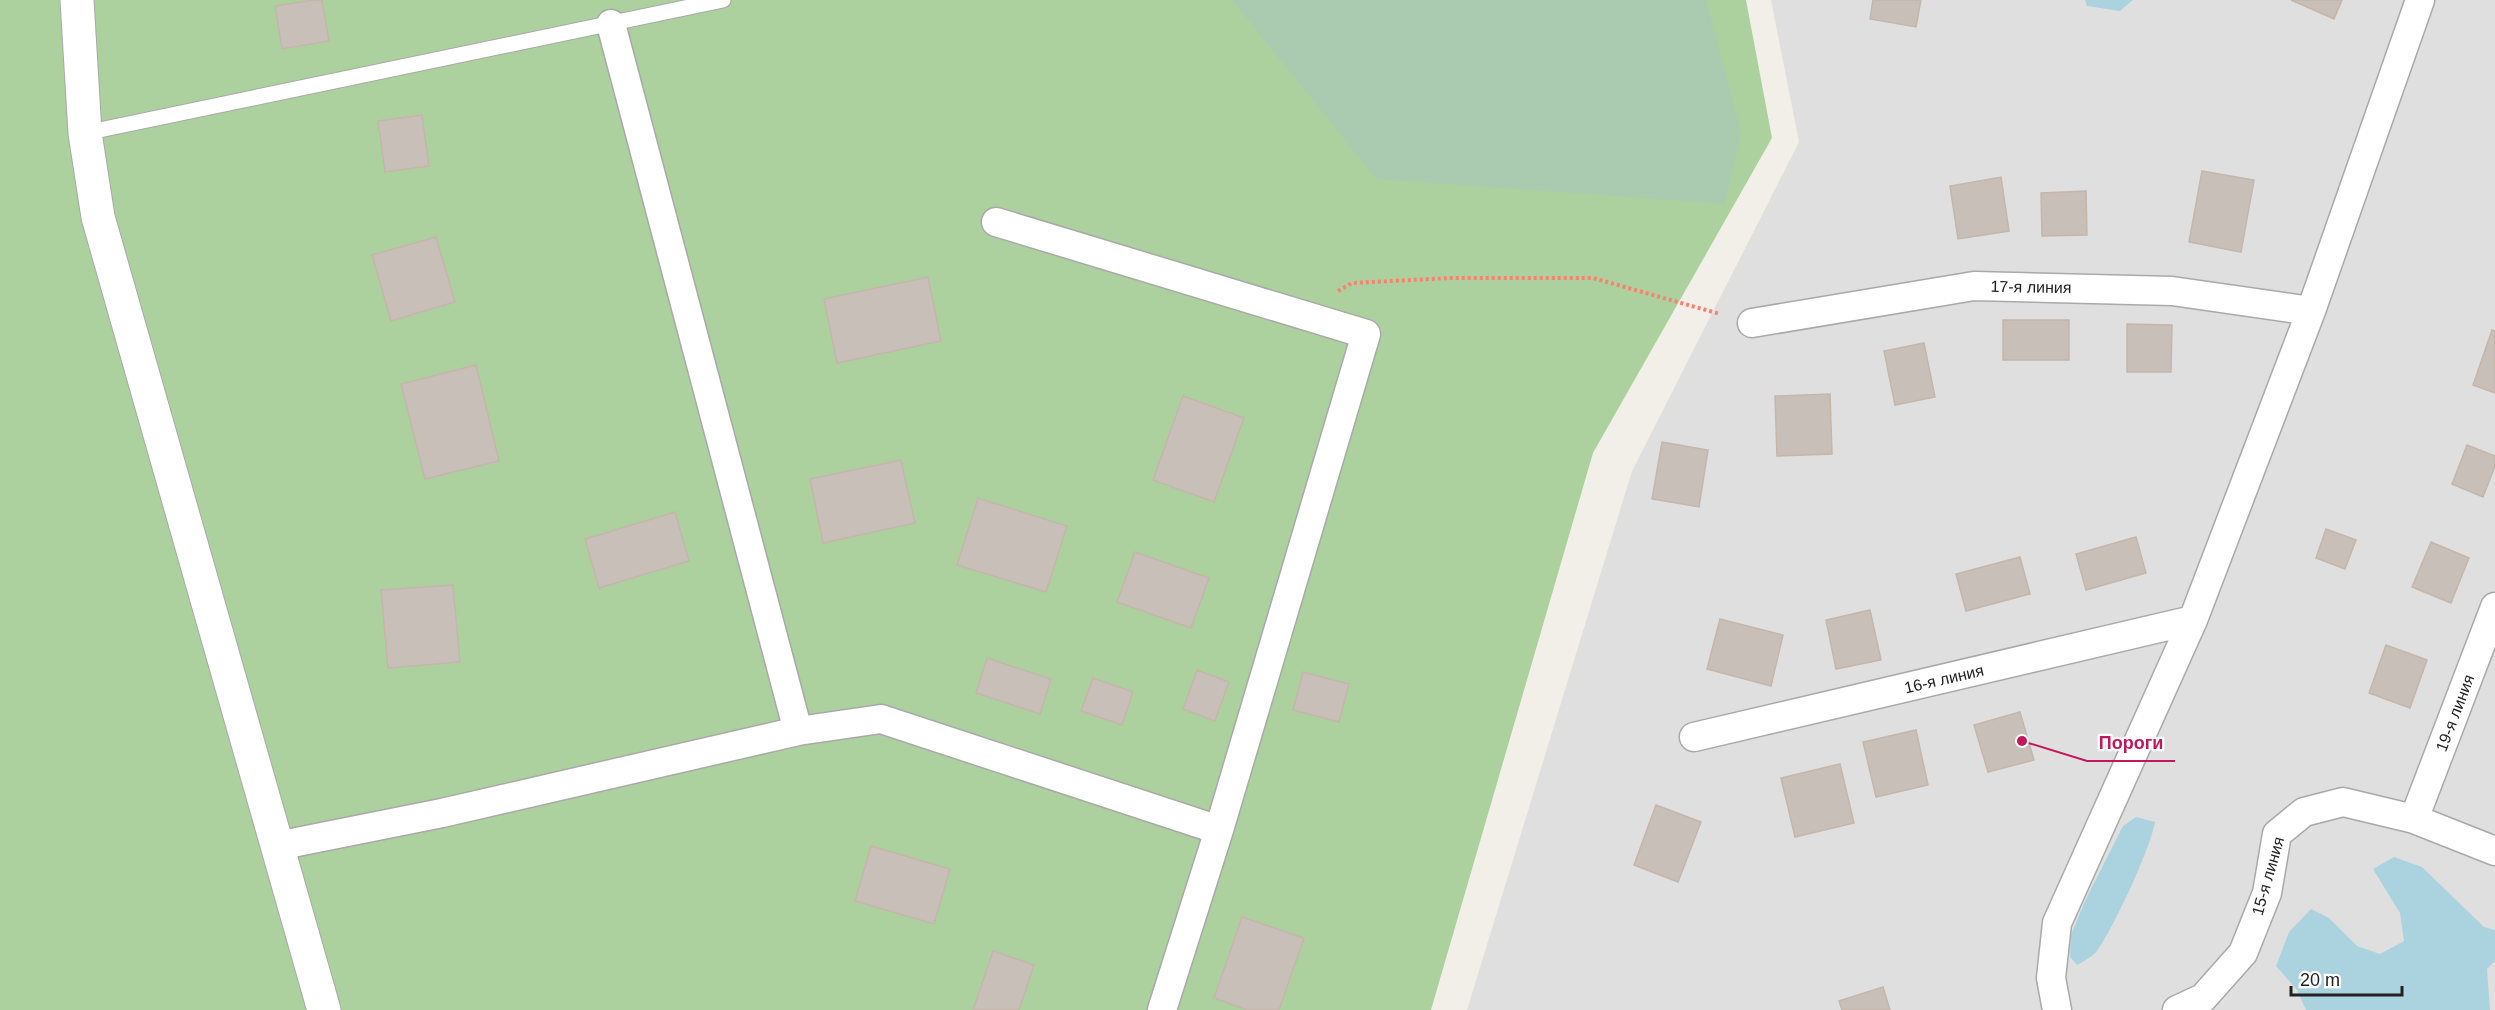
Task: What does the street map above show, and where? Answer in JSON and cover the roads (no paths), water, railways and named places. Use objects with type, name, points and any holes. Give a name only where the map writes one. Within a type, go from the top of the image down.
[{"type":"street","points":[[77,0],[85,133],[98,217],[324,1010]]},
{"type":"street","points":[[2057,1010],[2051,978],[2057,923],[2193,620],[2311,311],[2420,0]]},
{"type":"street","points":[[611,24],[798,731]]},
{"type":"street","points":[[996,222],[1366,334],[1219,830],[1162,1010]]},
{"type":"street","name":"17-я линия","points":[[1752,323],[1974,286],[2172,291],[2311,311]]},
{"type":"street","name":"19-я линия","points":[[2414,819],[2495,607]]},
{"type":"street","name":"16-я линия","points":[[1694,737],[2193,620]]},
{"type":"street","points":[[277,846],[453,811],[798,731],[881,719],[1219,830]]},
{"type":"street","name":"15-я линия","points":[[2177,1010],[2203,998],[2243,953],[2267,893],[2277,834],[2304,812],[2343,802],[2414,819],[2495,851]]},
{"type":"lane","points":[[85,133],[723,0]]},
{"type":"water","points":[[2085,0],[2133,0],[2120,11],[2087,6]]},
{"type":"water","points":[[2136,817],[2155,822],[2146,851],[2104,940],[2095,953],[2077,965],[2070,957],[2071,935],[2085,901],[2123,826]]},
{"type":"water","points":[[2394,857],[2422,867],[2484,927],[2495,930],[2495,961],[2487,969],[2490,1010],[2306,1010],[2297,990],[2276,966],[2289,932],[2311,909],[2329,918],[2357,946],[2380,954],[2404,941],[2400,913],[2373,869]]},
{"type":"place","name":"Пороги","points":[[2022,741]]}]
